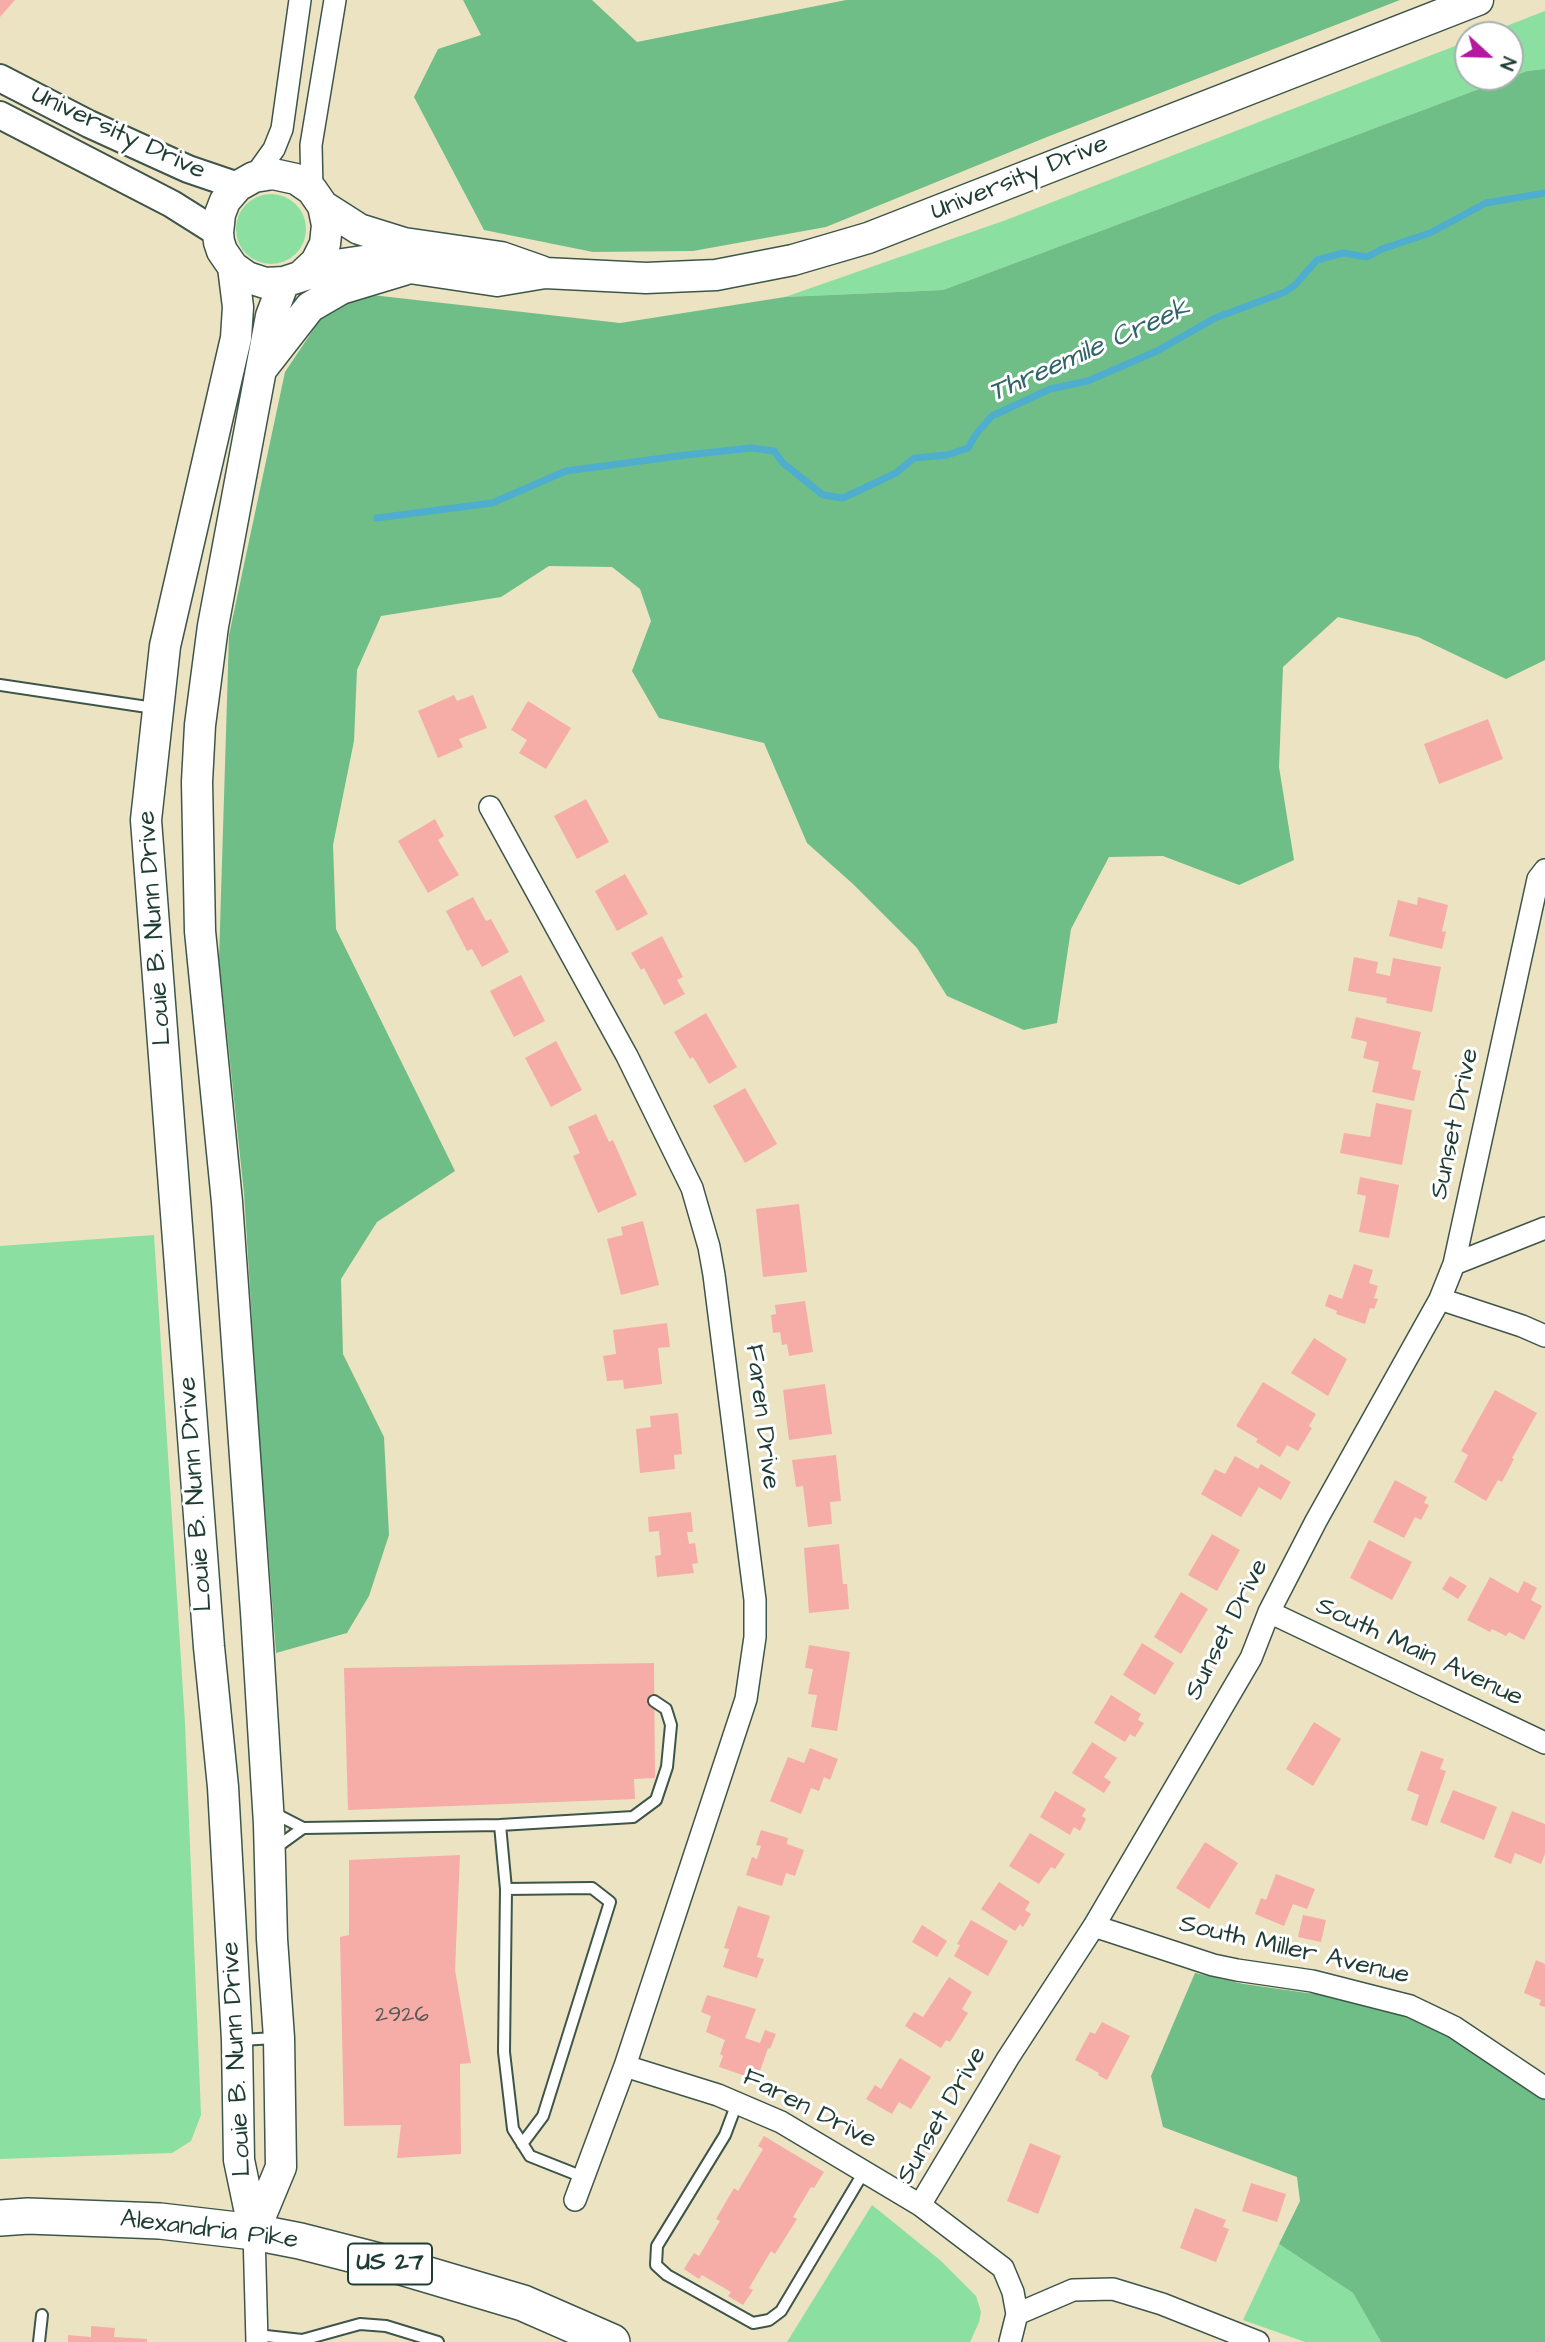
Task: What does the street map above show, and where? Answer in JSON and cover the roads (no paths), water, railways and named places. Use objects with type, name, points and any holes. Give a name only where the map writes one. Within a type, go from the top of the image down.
[{"type":"highway","name":"Alexandria Pike","points":[[0,2218],[28,2216],[160,2221],[254,2232],[398,2266],[523,2302],[612,2342]]},
{"type":"main road","name":"University Drive","points":[[233,267],[256,281],[265,283],[293,279],[336,265],[363,261],[497,281],[545,273],[646,278],[716,275],[793,260],[868,239],[1478,0]]},
{"type":"main road","name":"University Drive","points":[[218,233],[220,214],[225,201],[246,182],[273,174],[285,175],[296,179],[359,229],[404,243],[500,257],[545,273]]},
{"type":"main road","points":[[293,279],[316,262],[325,244],[327,225],[317,198]]},
{"type":"main road","points":[[218,233],[222,251],[233,267]]},
{"type":"main road","name":"Louie B. Nunn Drive","points":[[233,267],[238,307],[236,338],[170,623],[157,709],[146,820],[209,1647],[223,1787],[237,2040],[239,2160],[254,2232]]},
{"type":"main road","points":[[261,370],[310,307],[341,289],[412,268]]},
{"type":"main road","name":"Louie B. Nunn Drive","points":[[254,2232],[281,2166],[279,2038],[268,1810],[227,1202],[200,931],[197,782],[200,725],[214,626],[271,316],[293,279]]},
{"type":"street","points":[[246,182],[274,149],[282,129],[300,0]]},
{"type":"street","points":[[317,198],[311,145],[335,0]]},
{"type":"street","name":"University Drive","points":[[0,78],[89,124],[188,169],[246,182]]},
{"type":"street","name":"University Drive","points":[[0,115],[172,204],[218,233]]},
{"type":"street","name":"Faren Drive","points":[[491,807],[627,1056],[692,1188],[714,1275],[752,1570],[755,1637],[746,1699],[625,2066],[575,2200]]},
{"type":"street","name":"Sunset Drive","points":[[1010,2342],[1017,2314],[1013,2292],[1003,2268],[920,2205],[1009,2057],[1094,1926],[1251,1658],[1269,1612],[1320,1514],[1440,1299],[1454,1264],[1538,879],[1545,870]]},
{"type":"street","points":[[1454,1264],[1545,1228]]},
{"type":"street","points":[[1440,1299],[1545,1336]]},
{"type":"street","name":"South Main Avenue","points":[[1269,1612],[1545,1743]]},
{"type":"street","name":"South Miller Avenue","points":[[1094,1926],[1213,1965],[1312,1981],[1410,2006],[1454,2027],[1545,2088]]},
{"type":"street","name":"Faren Drive","points":[[625,2066],[737,2102],[781,2122],[920,2205]]},
{"type":"street","points":[[254,2232],[257,2339]]},
{"type":"street","points":[[1017,2314],[1073,2290],[1113,2289],[1162,2304],[1258,2342]]},
{"type":"lane","points":[[0,685],[157,709]]},
{"type":"lane","points":[[268,1810],[303,1828],[500,1825],[633,1817],[656,1800],[667,1767],[671,1726],[666,1709],[654,1701]]},
{"type":"lane","points":[[500,1825],[506,1889],[503,2052],[513,2129],[530,2156],[583,2177]]},
{"type":"lane","points":[[270,1852],[303,1828]]},
{"type":"lane","points":[[506,1889],[592,1888],[610,1902],[543,2116],[522,2144]]},
{"type":"lane","points":[[237,2040],[279,2038]]},
{"type":"lane","points":[[737,2102],[725,2135],[657,2246],[656,2265],[667,2275],[753,2323],[769,2320],[781,2311],[865,2170]]},
{"type":"lane","points":[[39,2342],[42,2315]]},
{"type":"lane","points":[[257,2339],[302,2340],[360,2324],[386,2326],[424,2340],[438,2342]]},
{"type":"waterway","name":"Threemile Creek","points":[[377,518],[492,503],[566,471],[751,448],[774,451],[783,463],[823,495],[843,498],[896,473],[914,458],[947,455],[968,448],[992,416],[1050,389],[1088,381],[1157,351],[1215,318],[1285,292],[1295,285],[1317,260],[1343,253],[1367,257],[1382,249],[1430,233],[1486,203],[1545,193]]}]
